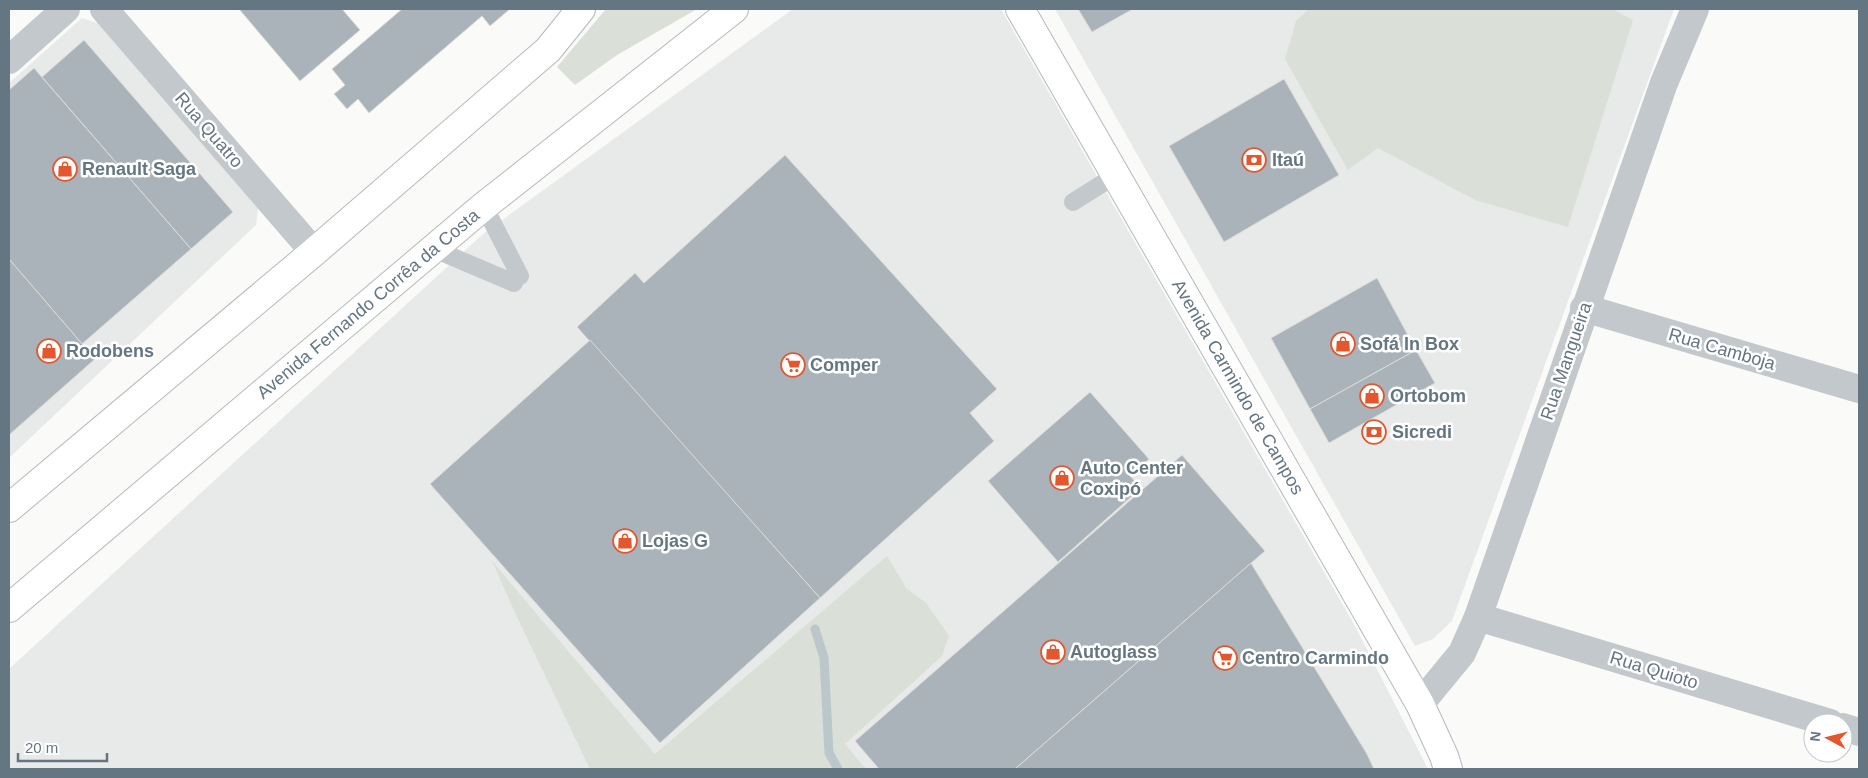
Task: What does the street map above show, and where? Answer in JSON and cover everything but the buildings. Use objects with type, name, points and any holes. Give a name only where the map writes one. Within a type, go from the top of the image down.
[{"type":"main road","points":[[9,508],[314,252],[548,50],[581,9]]},
{"type":"main road","name":"Avenida Fernando Corrêa da Costa","points":[[9,608],[484,206],[734,9]]},
{"type":"main road","name":"Avenida Carmindo de Campos","points":[[1022,11],[1420,704],[1448,769]]},
{"type":"street","points":[[9,60],[66,9]]},
{"type":"street","name":"Rua Quatro","points":[[104,9],[314,252]]},
{"type":"street","name":"Rua Mangueira","points":[[1420,704],[1462,653],[1478,616],[1664,83],[1695,9]]},
{"type":"street","name":"Rua Camboja","points":[[1584,308],[1859,390]]},
{"type":"street","name":"Rua Quioto","points":[[1478,616],[1803,715]]},
{"type":"lane","points":[[1073,202],[1116,175]]},
{"type":"lane","points":[[434,249],[517,279],[484,206]]},
{"type":"shaded area","points":[[606,9],[697,9],[617,55],[575,85],[557,67]]},
{"type":"shaded area","points":[[793,9],[1001,9],[1355,626],[1428,769],[9,769],[9,669],[483,234]]},
{"type":"shaded area","points":[[1055,9],[1674,9],[1452,621],[1433,639],[1415,646]]},
{"type":"shaded area","points":[[1309,9],[1612,9],[1633,20],[1568,227],[1475,200],[1378,148],[1348,170],[1285,59],[1296,21]]},
{"type":"shaded area","points":[[82,18],[106,26],[258,208],[256,225],[9,458],[9,83]]},
{"type":"shaded area","points":[[887,556],[906,588],[926,603],[949,636],[942,656],[845,744],[866,769],[590,769],[492,561],[655,754]]},
{"type":"waterway","points":[[815,629],[824,658],[829,753],[838,769]]},
{"type":"place","name":"Itaú","points":[[1254,160]]},
{"type":"place","name":"Renault Saga","points":[[65,169]]},
{"type":"place","name":"Sofá In Box","points":[[1343,344]]},
{"type":"place","name":"Rodobens","points":[[49,351]]},
{"type":"place","name":"Comper","points":[[793,365]]},
{"type":"place","name":"Ortobom","points":[[1372,396]]},
{"type":"place","name":"Sicredi","points":[[1374,432]]},
{"type":"place","name":"Auto Center Coxipó","points":[[1062,478]]},
{"type":"place","name":"Lojas G","points":[[625,541]]},
{"type":"place","name":"Autoglass","points":[[1053,652]]},
{"type":"place","name":"Centro Carmindo","points":[[1225,658]]}]
